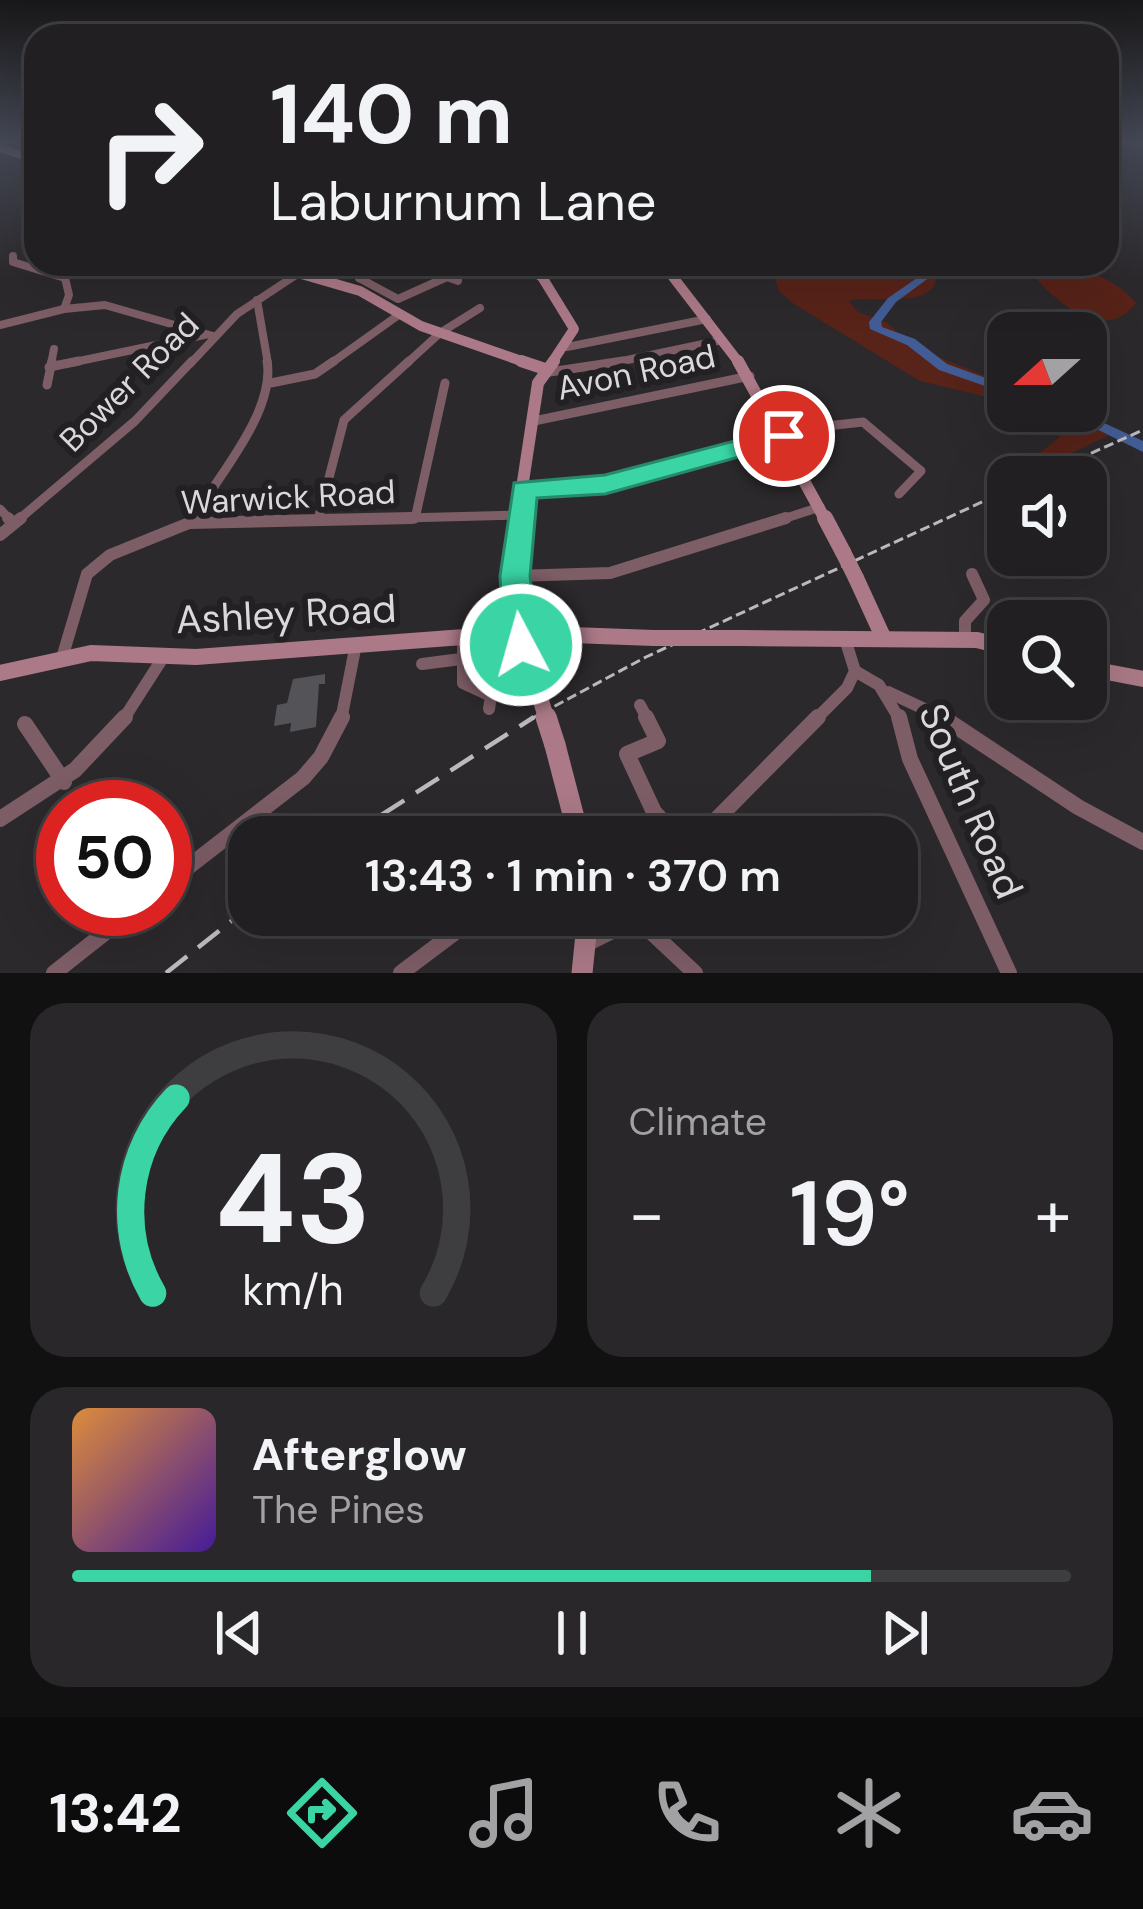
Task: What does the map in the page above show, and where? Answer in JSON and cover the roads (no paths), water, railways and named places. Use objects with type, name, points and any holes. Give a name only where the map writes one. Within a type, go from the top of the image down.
[{"type":"main road","points":[[308,276],[375,296],[440,333],[544,371]]},
{"type":"main road","points":[[540,276],[573,325],[567,347],[544,371],[534,421],[515,576],[517,633],[574,816]]},
{"type":"main road","points":[[673,276],[750,376],[884,639]]},
{"type":"main road","name":"Ashley Road","points":[[0,674],[62,658],[119,652],[287,653],[517,633],[987,644]]},
{"type":"main road","points":[[1107,672],[1143,679]]},
{"type":"main road","points":[[582,973],[588,936]]},
{"type":"street","points":[[13,256],[13,262],[24,264]]},
{"type":"street","points":[[64,276],[70,297],[64,308]]},
{"type":"street","name":"Bower Road","points":[[0,535],[135,422],[210,335],[293,276]]},
{"type":"street","points":[[347,287],[363,276]]},
{"type":"street","points":[[542,278],[549,276]]},
{"type":"street","points":[[359,278],[398,299],[447,278],[458,281]]},
{"type":"street","points":[[189,523],[258,415],[271,383],[256,300]]},
{"type":"street","points":[[0,325],[64,308],[105,305],[210,335]]},
{"type":"street","points":[[317,520],[344,419],[440,333],[480,308]]},
{"type":"street","points":[[271,383],[315,374],[400,314]]},
{"type":"street","points":[[567,347],[707,319]]},
{"type":"street","points":[[49,367],[210,335]]},
{"type":"street","points":[[544,371],[559,374],[722,340]]},
{"type":"street","points":[[47,386],[54,349]]},
{"type":"street","name":"Avon Road","points":[[534,421],[750,376]]},
{"type":"street","points":[[415,519],[445,383]]},
{"type":"street","points":[[524,490],[605,484],[782,434],[862,422],[921,471],[898,494]]},
{"type":"street","points":[[515,576],[610,573],[820,507]]},
{"type":"street","points":[[0,509],[13,523]]},
{"type":"street","name":"Warwick Road","points":[[62,658],[87,574],[110,555],[189,523],[520,515]]},
{"type":"street","points":[[965,640],[965,621],[984,600],[972,579]]},
{"type":"street","points":[[463,637],[463,683],[491,696],[489,709]]},
{"type":"street","points":[[720,816],[847,688],[855,671],[845,639]]},
{"type":"street","points":[[192,865],[317,761],[342,714],[356,644]]},
{"type":"street","points":[[66,780],[108,741],[143,698],[164,655]]},
{"type":"street","points":[[422,664],[461,659]]},
{"type":"street","name":"South Road","points":[[855,671],[888,692],[902,720],[910,759],[1010,973]]},
{"type":"street","points":[[888,692],[959,727],[1058,794],[1143,842]]},
{"type":"street","points":[[640,705],[658,741],[627,754],[658,816]]},
{"type":"street","points":[[25,724],[63,780]]},
{"type":"street","points":[[0,819],[36,798]]},
{"type":"street","points":[[54,973],[101,936]]},
{"type":"street","points":[[401,973],[450,936]]},
{"type":"street","points":[[588,944],[604,936]]},
{"type":"street","points":[[654,936],[695,973]]},
{"type":"waterway","points":[[925,276],[892,300],[875,322],[876,329],[911,342],[943,367],[987,383]]},
{"type":"waterway","points":[[1107,430],[1143,447]]},
{"type":"railway","points":[[1085,456],[1143,430]]},
{"type":"railway","points":[[531,719],[646,657],[987,500]]},
{"type":"railway","points":[[380,816],[531,719]]},
{"type":"railway","points":[[166,973],[228,924]]}]
